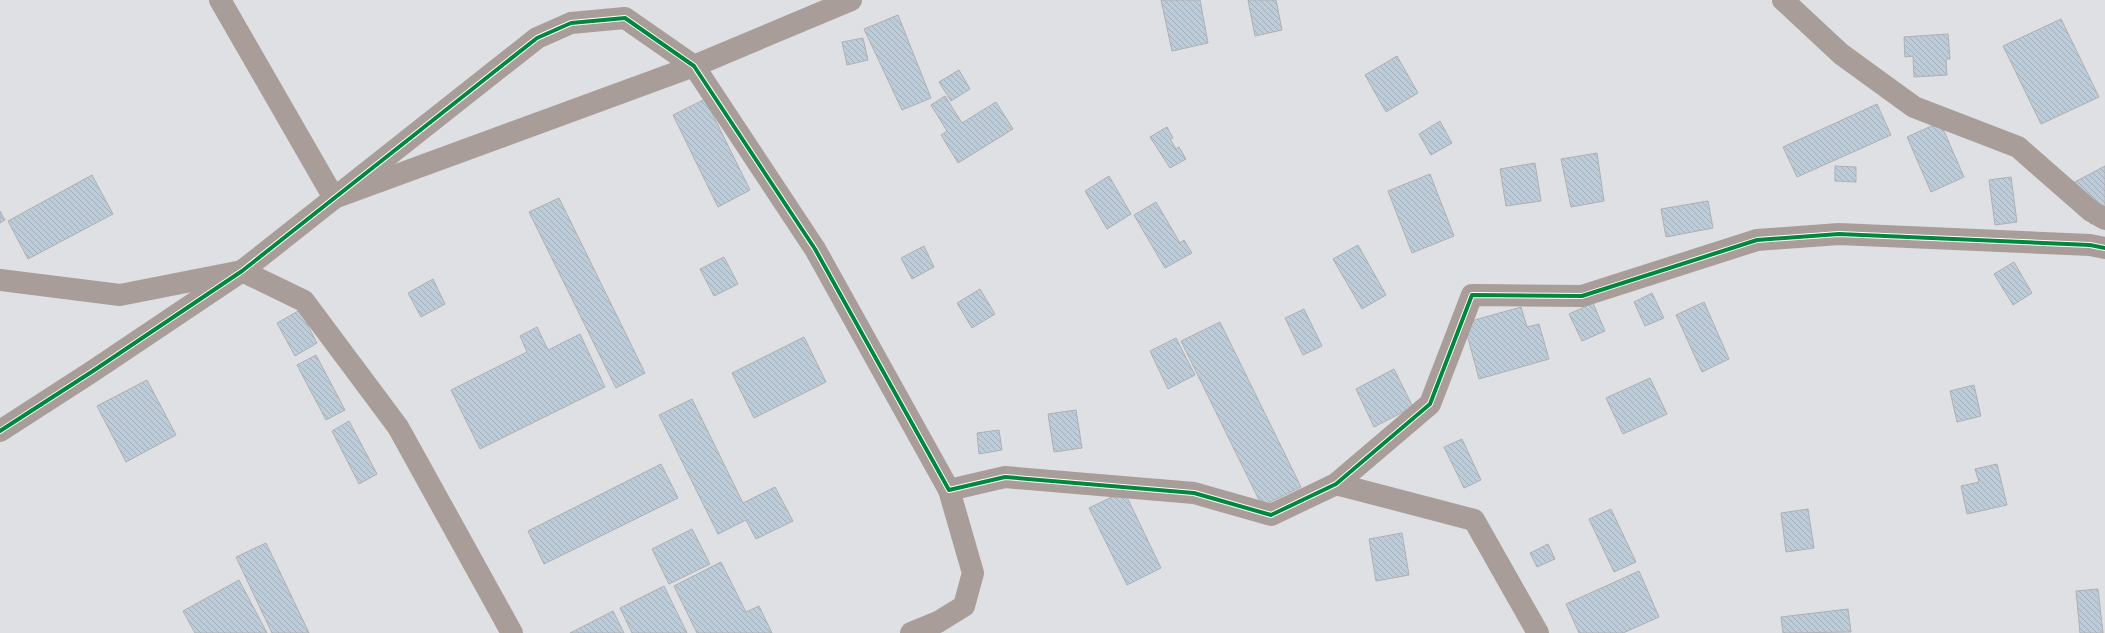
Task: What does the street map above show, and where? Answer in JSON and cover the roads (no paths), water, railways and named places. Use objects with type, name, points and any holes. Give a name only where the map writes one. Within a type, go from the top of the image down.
[{"type":"street","points":[[220,0],[334,198]]},
{"type":"street","points":[[334,198],[694,66],[851,0]]},
{"type":"street","points":[[1783,0],[1841,54],[1914,107],[2018,147],[2091,211],[2105,219]]},
{"type":"street","points":[[0,431],[93,371],[242,270],[537,38],[571,23],[625,18],[694,66],[815,249],[949,490],[973,573],[964,606],[938,622],[911,633]]},
{"type":"street","points":[[949,490],[1005,478],[1020,479],[1194,493],[1271,515],[1336,484],[1430,404],[1472,295],[1582,296],[1757,240],[1839,234],[2090,246],[2105,248]]},
{"type":"street","points":[[0,280],[120,295],[242,270],[304,301],[398,427],[512,633]]},
{"type":"street","points":[[1336,484],[1474,520],[1538,633]]}]
